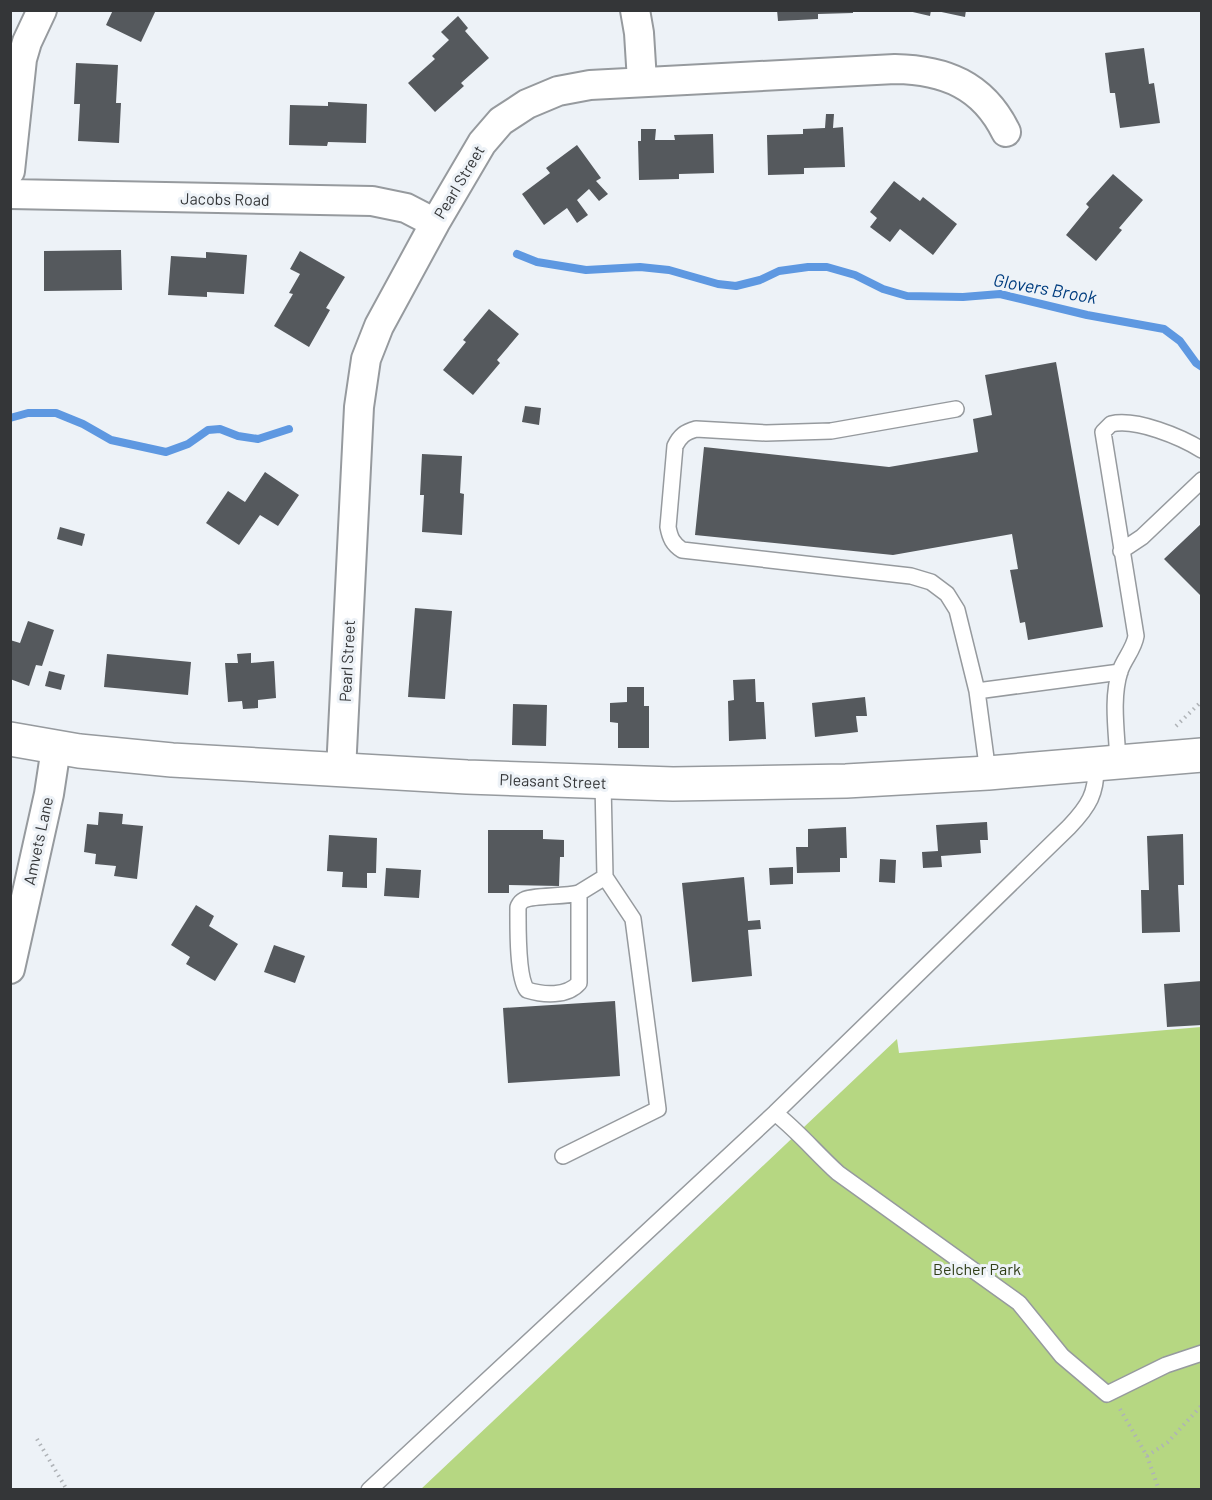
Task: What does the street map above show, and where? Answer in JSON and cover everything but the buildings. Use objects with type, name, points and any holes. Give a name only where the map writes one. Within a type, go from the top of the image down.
[{"type":"street","points":[[10,171],[22,59],[42,10]]},
{"type":"street","points":[[635,10],[642,81]]},
{"type":"street","name":"Pearl Street","points":[[341,771],[359,407],[363,373],[371,343],[435,223],[482,143],[501,121],[542,96],[572,87],[642,81],[895,69],[928,71],[944,75],[975,91],[999,117],[1006,132]]},
{"type":"street","name":"Jacobs Road","points":[[10,194],[372,201],[406,208],[435,223]]},
{"type":"street","name":"Pleasant Street","points":[[10,739],[56,748],[172,760],[341,771],[673,784],[823,782],[988,773],[1202,755]]},
{"type":"street","name":"Amvets Lane","points":[[10,969],[49,794],[56,748]]},
{"type":"lane","points":[[956,409],[831,431],[766,432],[696,429],[687,432],[679,438],[675,446],[668,527],[669,536],[682,550],[910,576],[931,582],[947,594],[957,610],[977,691],[988,773]]},
{"type":"lane","points":[[369,1490],[775,1113],[1085,810],[1094,793],[1118,762],[1116,695],[1120,672],[1136,636],[1107,468],[1103,432],[1108,426],[1116,423],[1130,423],[1158,430],[1202,450]]},
{"type":"lane","points":[[1122,551],[1142,537],[1202,480]]},
{"type":"lane","points":[[977,691],[1120,672]]},
{"type":"lane","points":[[563,1156],[658,1109],[633,919],[605,877],[603,783]]},
{"type":"lane","points":[[579,893],[579,983],[570,990],[551,994],[527,990],[523,983],[519,952],[519,903],[529,898],[559,897],[579,893],[605,877]]},
{"type":"lane","points":[[775,1113],[800,1133],[813,1151],[838,1173],[1019,1303],[1062,1356],[1107,1394],[1166,1365],[1202,1353]]},
{"type":"path","points":[[1107,1394],[1125,1415],[1147,1456],[1159,1490]]},
{"type":"path","points":[[1147,1456],[1168,1442],[1202,1405]]},
{"type":"path","points":[[37,1439],[67,1490]]},
{"type":"green space","name":"Belcher Park","points":[[1201,1027],[1201,1489],[420,1490],[897,1039],[899,1053]]},
{"type":"waterway","name":"Glovers Brook","points":[[517,254],[537,262],[586,270],[640,267],[669,270],[718,284],[736,286],[760,280],[779,271],[827,267],[855,275],[883,289],[907,296],[963,297],[1000,294],[1087,315],[1164,329],[1180,341],[1196,363],[1202,367]]},
{"type":"waterway","name":"Glovers Brook","points":[[10,418],[28,413],[56,413],[83,424],[111,440],[166,452],[188,444],[208,430],[220,429],[238,436],[258,439],[289,429]]}]
